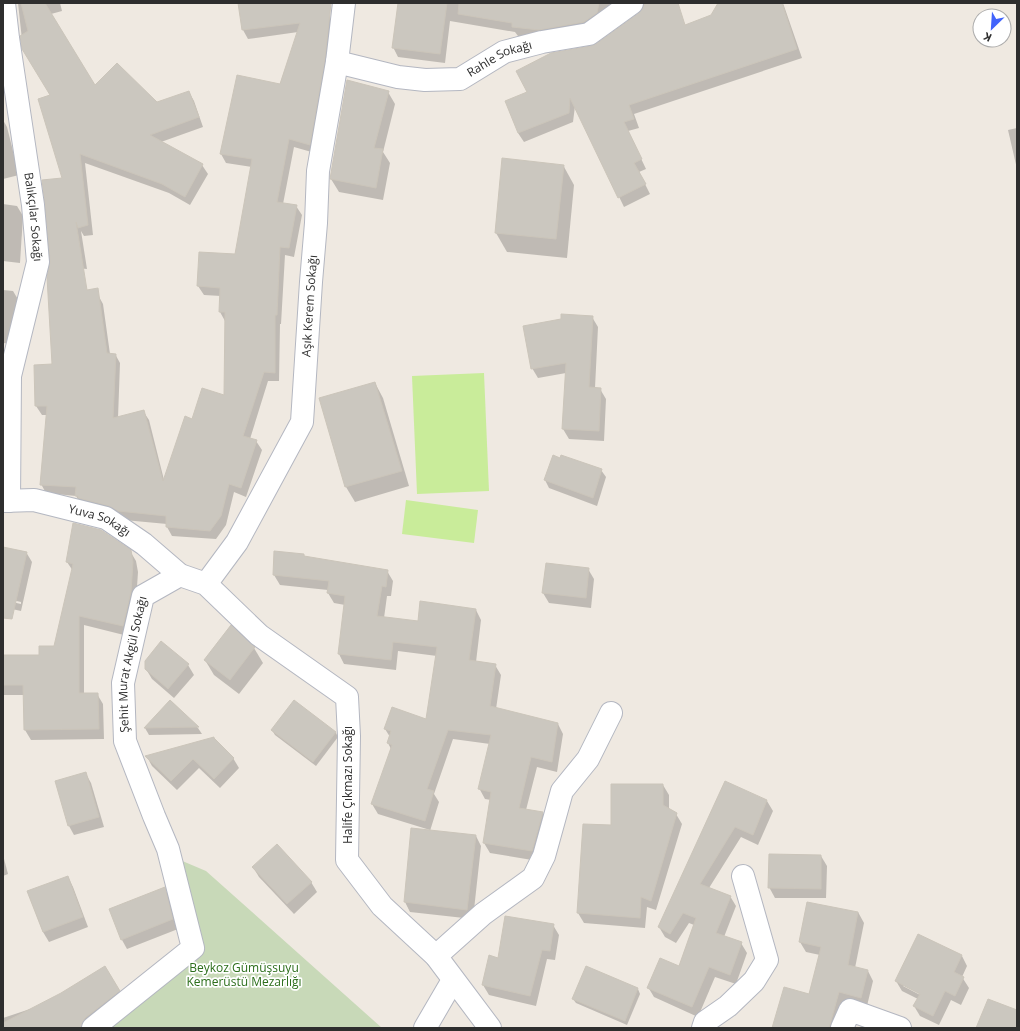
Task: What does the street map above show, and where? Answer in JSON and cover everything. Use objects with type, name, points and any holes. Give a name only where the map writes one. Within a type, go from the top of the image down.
[{"type":"street","name":"Balıkçılar Sokağı","points":[[4,3],[33,205],[38,262],[10,376],[6,501]]},
{"type":"street","name":"Aşık Kerem Sokağı","points":[[206,584],[238,542],[302,422],[316,223],[318,171],[344,3]]},
{"type":"street","name":"Rahle Sokağı","points":[[336,62],[398,77],[426,80],[460,79],[504,52],[542,42],[589,34],[632,3]]},
{"type":"street","name":"Yuva Sokağı","points":[[6,501],[34,500],[106,518],[144,544],[180,575]]},
{"type":"street","name":"Halife Çıkmazı Sokağı","points":[[180,575],[206,584],[259,635],[347,697],[349,736],[347,860],[382,906],[436,956],[490,1028]]},
{"type":"street","name":"Şehit Murat Akgül Sokağı","points":[[93,1028],[193,948],[168,849],[125,741],[123,683],[143,596],[180,575]]},
{"type":"street","points":[[436,956],[483,914],[533,878],[544,856],[562,791],[588,759],[611,713]]},
{"type":"street","points":[[703,1028],[705,1022],[728,1006],[754,981],[766,960],[743,876]]},
{"type":"street","points":[[426,1028],[453,980]]},
{"type":"street","points":[[842,1028],[850,1010],[900,1028]]},
{"type":"green space","points":[[484,373],[489,491],[417,494],[412,376]]},
{"type":"green space","points":[[406,500],[478,510],[474,543],[402,534]]},
{"type":"green space","name":"Beykoz Gümüşsuyu Kemerüstü Mezarlığı","points":[[180,860],[206,871],[382,1028],[100,1028],[197,949]]},
{"type":"building","points":[[21,3],[45,3],[95,85],[117,63],[157,102],[189,91],[199,117],[150,135],[203,164],[185,197],[162,184],[80,154],[88,225],[78,228],[76,222],[87,290],[98,288],[107,353],[116,354],[113,418],[144,410],[163,481],[185,416],[192,419],[202,388],[224,395],[225,312],[219,312],[220,288],[197,286],[199,252],[235,254],[252,159],[220,154],[237,75],[280,84],[300,23],[242,30],[238,3],[331,3],[325,60],[310,145],[289,139],[277,202],[297,205],[289,248],[280,247],[277,315],[275,315],[275,373],[264,372],[243,436],[257,440],[241,488],[229,484],[221,516],[210,531],[166,527],[166,516],[118,511],[109,506],[78,498],[78,496],[75,496],[76,487],[40,485],[47,406],[35,406],[34,365],[52,364],[47,277],[50,261],[42,180],[62,178],[38,99],[50,95],[22,49],[20,36],[28,31]]},
{"type":"building","points":[[398,3],[447,3],[440,54],[392,48]]},
{"type":"building","points":[[459,3],[599,3],[597,13],[584,22],[539,30],[512,27],[512,23],[458,14]]},
{"type":"building","points":[[678,3],[685,25],[711,15],[718,3],[782,3],[797,49],[629,105],[634,119],[624,122],[642,159],[634,163],[646,184],[618,198],[570,98],[569,113],[518,133],[505,101],[527,92],[516,71],[551,53],[596,44],[639,13],[644,4]]},
{"type":"building","points":[[347,80],[389,91],[374,148],[383,149],[376,188],[330,179]]},
{"type":"building","points":[[502,158],[564,165],[556,239],[495,233]]},
{"type":"building","points":[[561,314],[593,316],[589,387],[601,388],[599,431],[562,429],[566,363],[531,369],[523,326],[561,319]]},
{"type":"building","points":[[375,382],[402,471],[345,487],[319,398]]},
{"type":"building","points":[[553,455],[560,458],[561,455],[602,469],[593,498],[544,480]]},
{"type":"building","points":[[73,523],[101,530],[131,550],[133,562],[131,592],[123,626],[79,616],[79,693],[98,693],[99,729],[24,730],[23,685],[3,685],[3,655],[39,655],[39,646],[54,646],[73,564],[66,562]]},
{"type":"building","points":[[3,547],[27,552],[12,619],[3,618]]},
{"type":"building","points":[[274,551],[304,554],[304,556],[388,570],[386,587],[382,586],[377,616],[418,621],[420,601],[476,609],[469,660],[496,664],[490,706],[558,723],[552,762],[531,757],[519,808],[543,812],[532,851],[483,843],[491,792],[478,789],[491,735],[448,730],[427,789],[434,791],[425,821],[371,804],[392,745],[387,743],[391,731],[384,729],[392,707],[426,719],[437,647],[393,642],[391,660],[338,654],[345,596],[327,593],[329,581],[273,575]]},
{"type":"building","points":[[546,563],[589,568],[586,598],[542,593]]},
{"type":"building","points":[[231,625],[255,647],[230,680],[204,660]]},
{"type":"building","points":[[161,641],[189,664],[168,689],[145,669],[145,661]]},
{"type":"building","points":[[170,700],[199,727],[144,728]]},
{"type":"building","points":[[294,700],[336,732],[313,762],[271,730]]},
{"type":"building","points":[[214,737],[234,758],[214,779],[193,759],[171,781],[145,756]]},
{"type":"building","points":[[86,772],[99,817],[68,826],[55,781]]},
{"type":"building","points":[[725,781],[767,800],[753,835],[735,827],[700,884],[731,896],[716,933],[742,942],[730,975],[709,967],[692,1007],[647,988],[660,958],[679,966],[696,918],[683,913],[670,934],[658,927]]},
{"type":"building","points":[[611,784],[663,784],[663,805],[677,813],[651,901],[641,897],[640,918],[577,913],[583,824],[611,825]]},
{"type":"building","points":[[411,828],[476,835],[467,910],[404,902]]},
{"type":"building","points":[[277,844],[312,882],[287,904],[252,867]]},
{"type":"building","points":[[769,854],[821,855],[821,889],[768,888]]},
{"type":"building","points":[[68,876],[83,917],[43,932],[27,891]]},
{"type":"building","points":[[165,887],[173,919],[121,940],[109,909]]},
{"type":"building","points":[[807,902],[858,912],[848,965],[868,970],[861,998],[839,992],[829,1028],[772,1028],[784,987],[809,994],[821,947],[799,942]]},
{"type":"building","points":[[505,916],[554,924],[550,951],[542,950],[530,996],[482,985],[489,955],[498,958]]},
{"type":"building","points":[[918,934],[962,955],[954,972],[964,977],[955,996],[945,991],[933,1016],[913,1006],[920,994],[895,981]]},
{"type":"building","points":[[105,966],[120,991],[85,1018],[81,1028],[3,1028],[3,1023],[61,993]]},
{"type":"building","points":[[586,966],[638,988],[625,1021],[572,999]]},
{"type":"building","points":[[988,999],[1017,1010],[1017,1028],[976,1028]]}]
